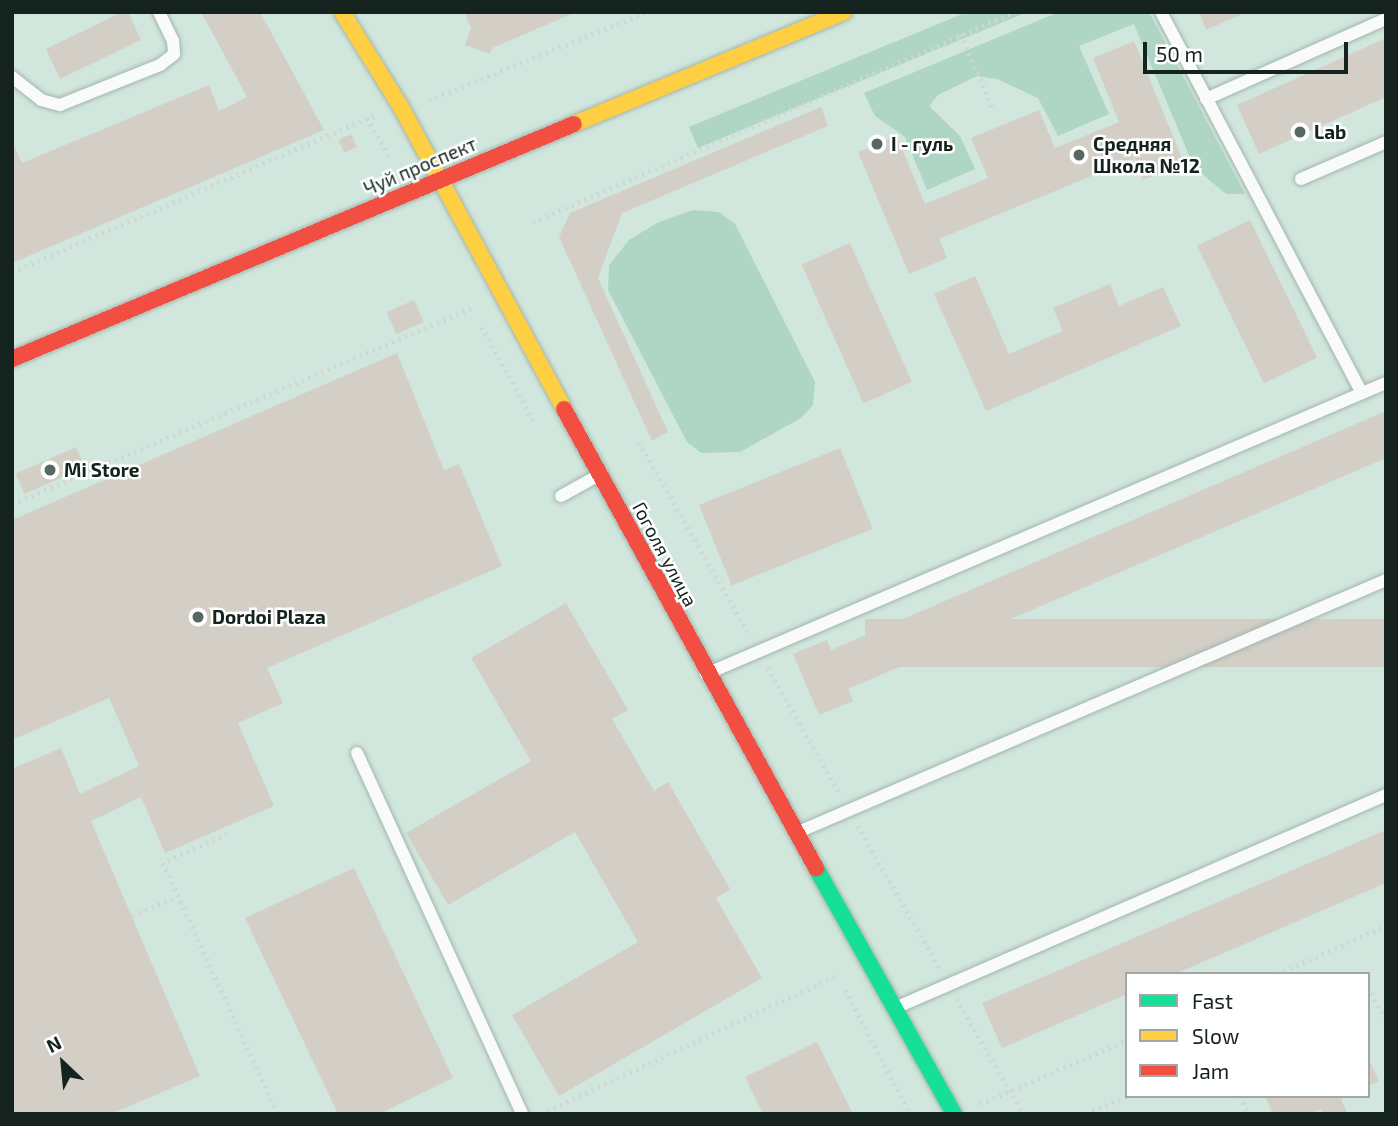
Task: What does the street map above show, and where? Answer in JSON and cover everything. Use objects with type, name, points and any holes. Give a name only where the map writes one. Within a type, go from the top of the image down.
[{"type":"street","name":"Гоголя улица","points":[[342,12],[442,180],[706,674],[795,833],[895,1009],[961,1111]]},
{"type":"street","name":"Чуй проспект","points":[[12,359],[844,12]]},
{"type":"lane","points":[[12,77],[41,100],[60,106],[160,65],[174,54],[173,41],[159,12]]},
{"type":"lane","points":[[1161,12],[1362,393]]},
{"type":"lane","points":[[1206,99],[1386,19]]},
{"type":"lane","points":[[1301,179],[1386,142]]},
{"type":"lane","points":[[706,674],[1386,383]]},
{"type":"lane","points":[[561,496],[599,475]]},
{"type":"lane","points":[[795,833],[1386,580]]},
{"type":"lane","points":[[357,753],[522,1114]]},
{"type":"lane","points":[[895,1009],[1386,795]]},
{"type":"path","points":[[428,100],[647,12]]},
{"type":"path","points":[[533,222],[1015,12]]},
{"type":"path","points":[[961,34],[994,111]]},
{"type":"path","points":[[12,272],[377,113]]},
{"type":"path","points":[[367,118],[391,159]]},
{"type":"path","points":[[12,505],[472,308]]},
{"type":"path","points":[[639,442],[1023,1114]]},
{"type":"path","points":[[227,834],[163,863],[278,1114]]},
{"type":"path","points":[[132,915],[178,897]]},
{"type":"path","points":[[1282,972],[1386,926]]},
{"type":"path","points":[[541,1114],[838,975]]},
{"type":"path","points":[[1370,991],[1386,1020]]},
{"type":"path","points":[[961,1111],[1125,1041]]},
{"type":"path","points":[[1086,1114],[1125,1097]]},
{"type":"path","points":[[1241,1098],[1248,1114]]},
{"type":"green space","points":[[967,12],[1028,12],[698,148],[689,127]]},
{"type":"green space","points":[[1059,12],[1149,12],[1245,194],[1226,194],[1194,167],[1134,24],[1079,46],[1109,114],[1058,136],[1038,98],[997,79],[977,76],[938,95],[929,106],[960,136],[975,169],[927,190],[905,137],[875,116],[864,93]]},
{"type":"green space","points":[[693,210],[719,212],[735,224],[815,382],[813,405],[801,418],[740,452],[701,453],[687,442],[608,290],[609,265],[629,240],[657,223]]},
{"type":"building","points":[[122,12],[128,12],[141,40],[60,79],[46,49]]},
{"type":"building","points":[[201,12],[260,12],[324,130],[12,263],[12,141],[22,163],[209,85],[219,111],[247,97]]},
{"type":"building","points":[[464,12],[576,12],[492,48],[490,54],[465,45],[471,28]]},
{"type":"building","points":[[1199,12],[1247,12],[1206,30]]},
{"type":"building","points":[[1386,38],[1386,97],[1259,154],[1237,105]]},
{"type":"building","name":"Средняя Школа №12","points":[[1134,41],[1184,163],[1143,180],[1135,158],[939,239],[947,258],[909,274],[858,152],[897,136],[925,204],[988,178],[971,138],[1039,110],[1055,148],[1119,122],[1093,58]]},
{"type":"building","points":[[821,107],[828,126],[622,213],[598,278],[668,432],[652,441],[559,237],[570,213]]},
{"type":"building","points":[[351,134],[357,147],[344,153],[338,140]]},
{"type":"building","points":[[1250,220],[1317,358],[1264,383],[1197,246]]},
{"type":"building","points":[[850,243],[912,382],[863,403],[802,265]]},
{"type":"building","points":[[975,276],[1009,354],[1063,331],[1053,308],[1110,284],[1119,306],[1163,287],[1181,326],[986,411],[934,294]]},
{"type":"building","points":[[414,300],[424,322],[396,334],[387,312]]},
{"type":"building","name":"Dordoi Plaza","points":[[397,353],[444,470],[459,464],[502,566],[267,668],[283,703],[238,723],[274,806],[165,853],[141,797],[91,821],[200,1076],[111,1114],[12,1114],[12,769],[61,748],[80,794],[139,766],[109,698],[12,740],[12,520]]},
{"type":"building","points":[[1386,411],[1386,458],[848,689],[853,701],[819,715],[793,654],[827,640],[831,650]]},
{"type":"building","name":"Mi Store","points":[[76,447],[85,467],[25,494],[16,474]]},
{"type":"building","points":[[840,448],[873,529],[732,586],[699,505]]},
{"type":"building","points":[[566,603],[628,710],[612,719],[654,791],[668,782],[730,889],[716,898],[762,978],[559,1096],[512,1015],[638,942],[575,832],[448,905],[406,833],[531,761],[471,658]]},
{"type":"building","points":[[865,619],[1386,619],[1386,667],[865,667]]},
{"type":"building","points":[[1386,830],[1386,883],[1180,972],[1125,972],[1125,995],[1002,1048],[982,1003]]},
{"type":"building","points":[[354,868],[453,1078],[379,1114],[338,1114],[245,918]]},
{"type":"building","points":[[817,1042],[853,1114],[763,1114],[745,1077]]},
{"type":"building","points":[[1370,1062],[1379,1081],[1370,1085]]},
{"type":"building","points":[[1266,1098],[1343,1098],[1348,1114],[1323,1114],[1321,1109],[1310,1114],[1273,1114]]},
{"type":"traffic: fast","points":[[816,868],[954,1114]]},
{"type":"traffic: slow","points":[[342,12],[401,107],[564,409]]},
{"type":"traffic: slow","points":[[574,124],[844,12]]},
{"type":"traffic: jam","points":[[12,359],[574,124]]},
{"type":"traffic: jam","points":[[564,409],[816,868]]},
{"type":"place","name":"Lab","points":[[1300,132]]},
{"type":"place","name":"I - гуль","points":[[877,144]]},
{"type":"place","name":"Средняя Школа №12","points":[[1079,155]]},
{"type":"place","name":"Mi Store","points":[[50,470]]},
{"type":"place","name":"Dordoi Plaza","points":[[198,617]]}]
